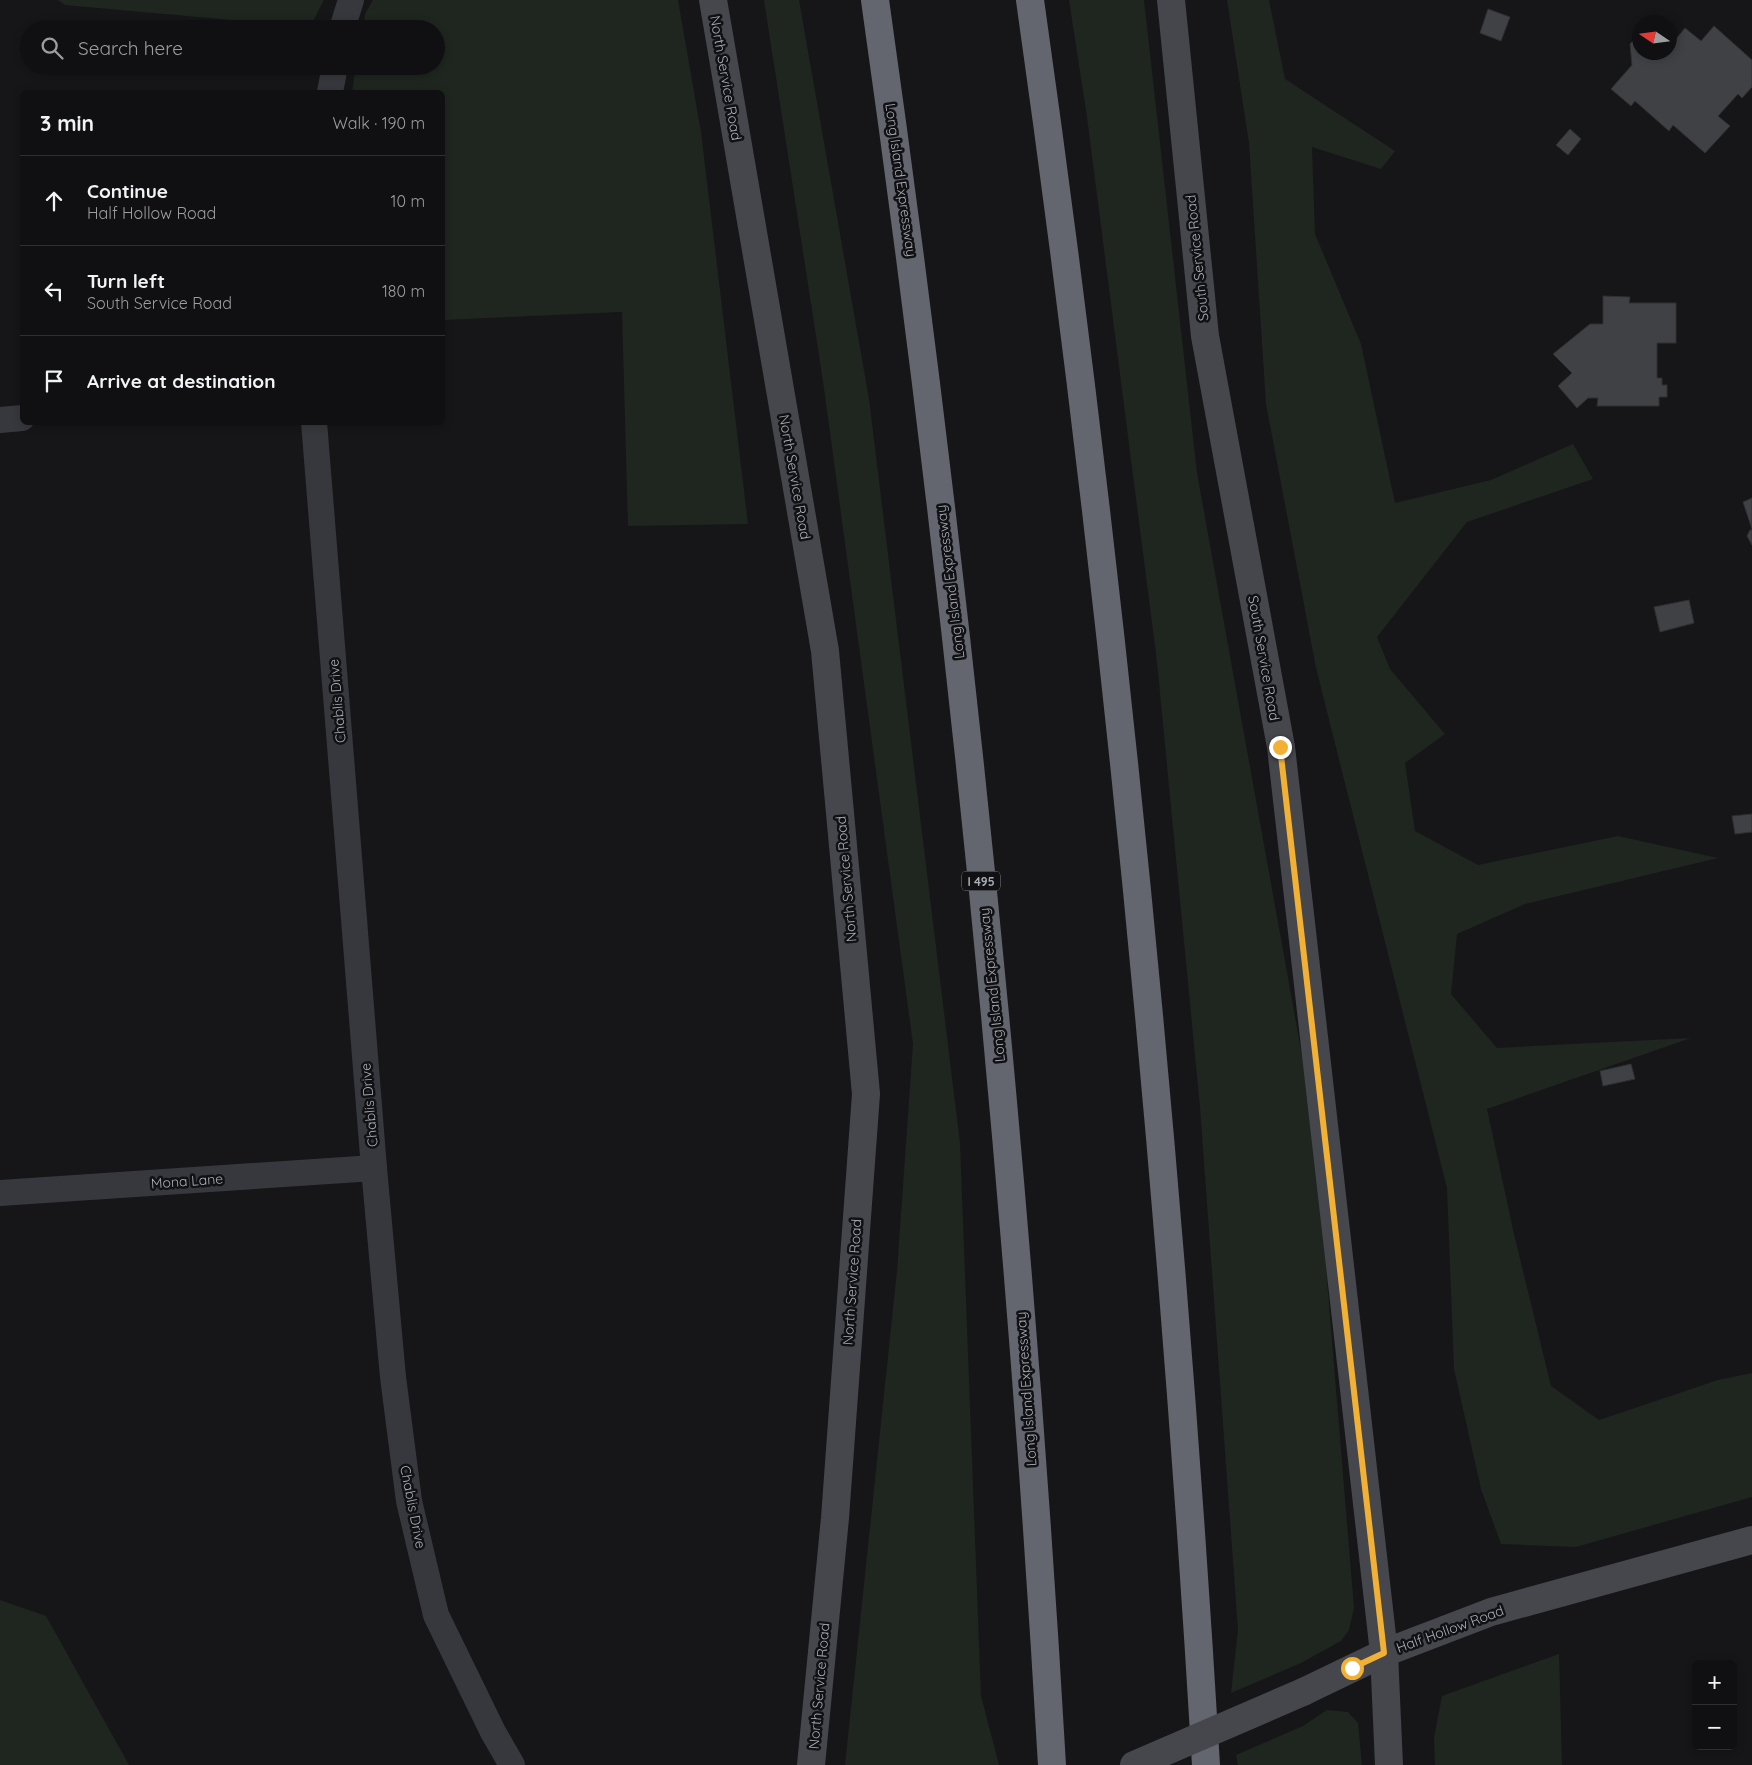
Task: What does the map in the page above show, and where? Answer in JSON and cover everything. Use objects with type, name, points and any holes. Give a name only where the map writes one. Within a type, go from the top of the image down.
[{"type":"highway","name":"Long Island Expressway","points":[[875,0],[913,266],[962,689],[1005,1121],[1044,1621],[1052,1765]]},
{"type":"highway","points":[[1030,0],[1065,246],[1116,682],[1158,1108],[1197,1610],[1206,1765]]},
{"type":"main road","name":"North Service Road","points":[[713,0],[825,651],[866,1094],[835,1518],[811,1765]]},
{"type":"main road","name":"South Service Road","points":[[1170,0],[1205,336],[1280,747],[1384,1653],[1389,1765]]},
{"type":"main road","name":"Half Hollow Road","points":[[1134,1765],[1302,1692],[1384,1653],[1491,1612],[1752,1540]]},
{"type":"street","points":[[344,20],[350,0]]},
{"type":"street","points":[[330,90],[333,75]]},
{"type":"street","points":[[0,420],[20,418]]},
{"type":"street","name":"Chablis Drive","points":[[314,425],[374,1168],[393,1378],[409,1501],[436,1615],[492,1732],[512,1765]]},
{"type":"street","name":"Mona Lane","points":[[0,1193],[374,1168]]},
{"type":"shaded area","points":[[58,0],[324,0],[314,20],[232,20],[65,5]]},
{"type":"shaded area","points":[[373,0],[678,0],[701,132],[748,524],[628,526],[622,312],[445,320],[445,90],[352,90],[355,75],[445,75],[445,20],[364,20],[365,14]]},
{"type":"shaded area","points":[[764,0],[799,0],[869,399],[960,1143],[981,1696],[999,1765],[845,1765],[897,1271],[913,1044],[823,381]]},
{"type":"shaded area","points":[[1069,0],[1144,0],[1197,473],[1314,1122],[1354,1608],[1349,1630],[1341,1641],[1301,1663],[1231,1693],[1238,1630],[1200,1107],[1157,662],[1087,117]]},
{"type":"shaded area","points":[[1227,0],[1269,0],[1285,79],[1395,151],[1381,169],[1312,147],[1315,234],[1361,344],[1395,503],[1491,480],[1573,444],[1593,479],[1467,522],[1377,637],[1390,669],[1445,734],[1405,763],[1415,831],[1478,865],[1618,836],[1718,858],[1525,904],[1457,934],[1451,994],[1497,1048],[1691,1038],[1487,1109],[1514,1234],[1551,1386],[1599,1420],[1718,1380],[1752,1373],[1752,1497],[1576,1547],[1501,1544],[1481,1489],[1454,1369],[1447,1188],[1316,668],[1266,404],[1249,143]]},
{"type":"shaded area","points":[[0,1600],[46,1616],[129,1765],[0,1765]]},
{"type":"shaded area","points":[[1559,1654],[1562,1765],[1435,1765],[1434,1738],[1442,1696]]},
{"type":"shaded area","points":[[1327,1710],[1348,1712],[1358,1723],[1362,1765],[1238,1765],[1236,1755],[1303,1726]]},
{"type":"building","points":[[1488,9],[1510,17],[1501,41],[1480,33]]},
{"type":"building","points":[[1714,26],[1752,60],[1752,87],[1742,98],[1738,94],[1718,116],[1730,126],[1705,153],[1673,125],[1669,131],[1635,101],[1631,106],[1611,89],[1632,65],[1630,44],[1632,42],[1632,60],[1677,60],[1677,38],[1685,28],[1701,41]]},
{"type":"building","points":[[1570,129],[1581,139],[1568,155],[1556,145]]},
{"type":"building","points":[[1603,296],[1630,297],[1629,303],[1676,303],[1676,343],[1657,343],[1657,378],[1662,378],[1662,385],[1667,385],[1667,397],[1659,397],[1659,406],[1597,406],[1598,398],[1588,398],[1577,408],[1558,386],[1572,373],[1553,354],[1590,324],[1603,324]]},
{"type":"building","points":[[1752,498],[1752,529],[1743,502]]},
{"type":"building","points":[[1750,530],[1752,530],[1752,545],[1747,536]]},
{"type":"building","points":[[1689,600],[1694,623],[1660,632],[1654,607]]},
{"type":"building","points":[[1752,814],[1752,832],[1735,834],[1732,816]]},
{"type":"building","points":[[1631,1064],[1635,1079],[1603,1086],[1600,1071]]},
{"type":"route","points":[[1280,747],[1384,1653],[1352,1668]]}]
